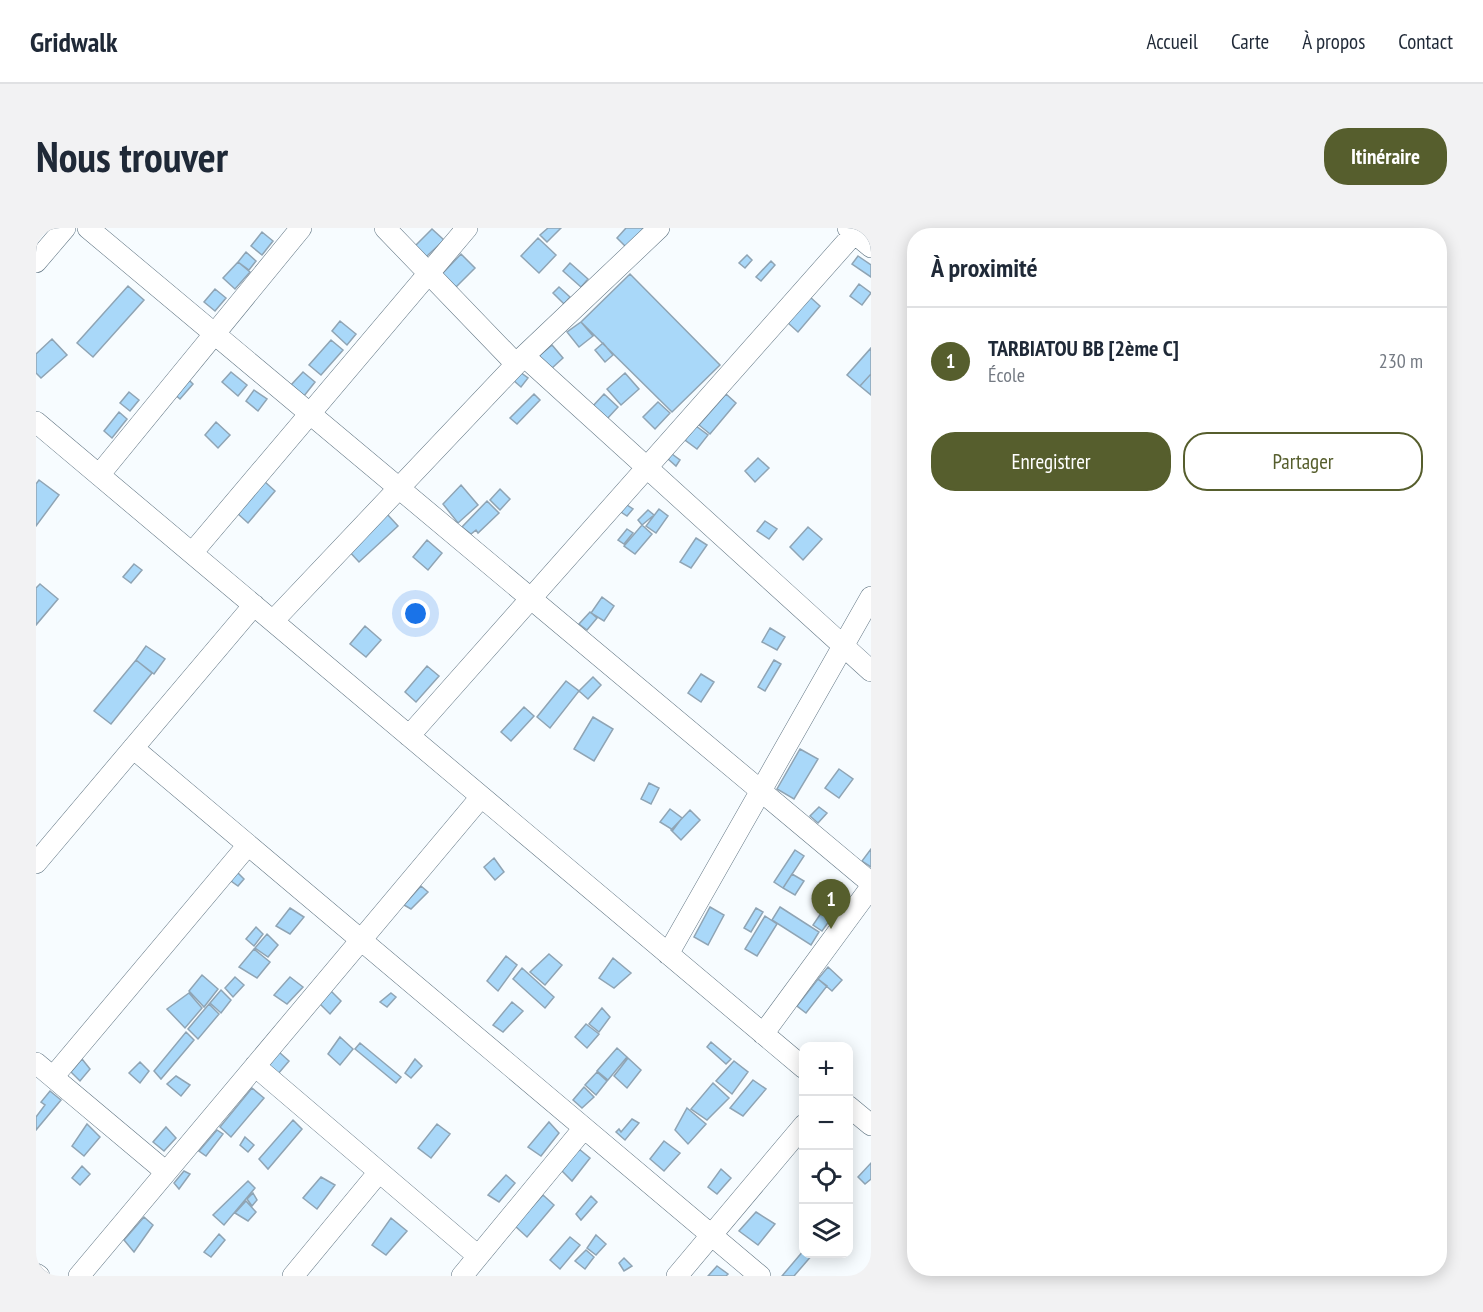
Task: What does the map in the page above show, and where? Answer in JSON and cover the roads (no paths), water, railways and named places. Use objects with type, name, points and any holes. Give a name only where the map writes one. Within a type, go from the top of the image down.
[{"type":"street","points":[[36,262],[65,228]]},
{"type":"street","points":[[88,228],[871,885],[763,1034]]},
{"type":"street","points":[[99,475],[301,228]]},
{"type":"street","points":[[385,228],[520,360],[647,468],[871,671]]},
{"type":"street","points":[[192,553],[467,228]]},
{"type":"street","points":[[273,621],[520,360],[659,228]]},
{"type":"street","points":[[410,736],[854,230],[871,247]]},
{"type":"street","points":[[36,422],[799,1064]]},
{"type":"street","points":[[668,954],[871,597]]},
{"type":"street","points":[[38,857],[254,605]]},
{"type":"street","points":[[133,748],[760,1276]]},
{"type":"street","points":[[79,1276],[481,797]]},
{"type":"street","points":[[53,1077],[248,845]]},
{"type":"street","points":[[36,1063],[166,1172]]},
{"type":"street","points":[[255,1066],[478,1256]]},
{"type":"street","points":[[853,1109],[871,1125]]},
{"type":"street","points":[[462,1276],[584,1128]]},
{"type":"street","points":[[677,1276],[799,1131]]},
{"type":"street","points":[[293,1276],[379,1172]]},
{"type":"place","name":"TARBIATOU BB [2ème C]","points":[[831,929]]}]
